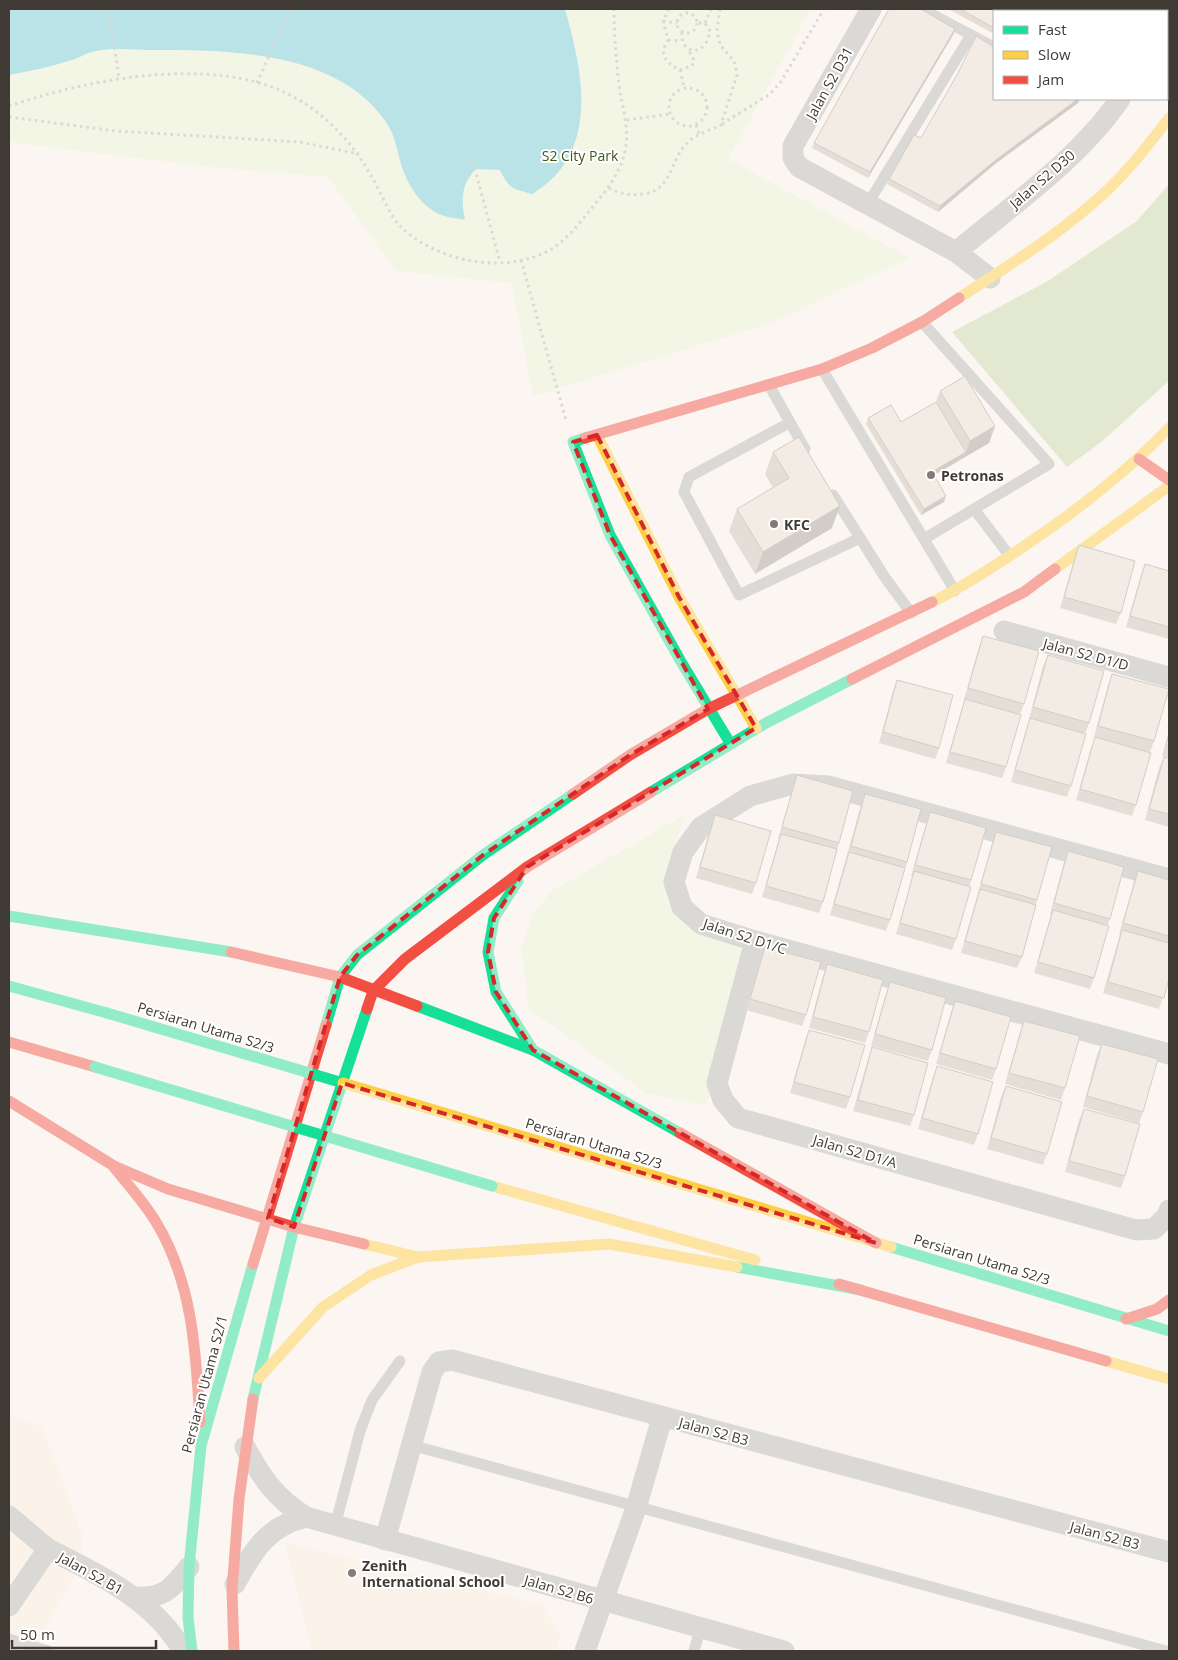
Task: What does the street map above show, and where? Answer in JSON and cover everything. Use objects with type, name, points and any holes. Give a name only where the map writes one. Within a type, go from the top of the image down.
[{"type":"main road","points":[[730,744],[708,709],[610,535],[572,442],[822,369],[872,348],[922,322],[990,278],[1094,203],[1136,160],[1169,118]]},
{"type":"main road","points":[[340,977],[357,955],[484,855],[630,756],[708,709],[955,591],[1011,557],[1061,522],[1139,459],[1169,430]]},
{"type":"main road","points":[[597,435],[679,597],[756,728]]},
{"type":"main road","points":[[1139,459],[1169,480]]},
{"type":"main road","points":[[234,1651],[232,1591],[245,1447],[256,1380],[294,1227],[373,990],[406,959],[527,867],[756,728],[1024,592],[1169,486]]},
{"type":"main road","points":[[527,867],[494,918],[488,952],[496,992],[533,1050]]},
{"type":"main road","points":[[9,916],[226,951],[340,977],[533,1050],[876,1243]]},
{"type":"main road","name":"Persiaran Utama S2/1","points":[[192,1651],[188,1618],[189,1568],[201,1446],[340,977]]},
{"type":"main road","name":"Persiaran Utama S2/3","points":[[9,986],[107,1013],[508,1132],[1169,1331]]},
{"type":"main road","points":[[9,1042],[492,1186],[1169,1379]]},
{"type":"main road","points":[[9,1101],[114,1166],[168,1189],[294,1227],[418,1257]]},
{"type":"main road","points":[[114,1166],[156,1223],[183,1279],[196,1338],[201,1446]]},
{"type":"main road","points":[[256,1380],[323,1307],[371,1275],[418,1257],[609,1244],[861,1290]]},
{"type":"main road","points":[[1126,1319],[1157,1309],[1169,1300]]},
{"type":"street","name":"Jalan S2 D31","points":[[867,205],[799,166],[793,158],[793,146],[871,9]]},
{"type":"street","points":[[1168,16],[1169,12]]},
{"type":"street","name":"Jalan S2 D30","points":[[956,252],[1068,158],[1112,101]]},
{"type":"street","points":[[867,205],[956,252],[990,278]]},
{"type":"street","name":"Jalan S2 D1/D","points":[[1004,631],[1169,677]]},
{"type":"street","name":"Jalan S2 D1/C","points":[[1169,879],[828,786],[793,784],[750,796],[701,827],[684,852],[674,882],[682,907],[701,924],[755,941],[1169,1054]]},
{"type":"street","name":"Jalan S2 D1/A","points":[[755,941],[717,1083],[723,1100],[738,1118],[1136,1230],[1154,1229],[1168,1215],[1169,1210]]},
{"type":"street","name":"Jalan S2 B3","points":[[385,1540],[432,1372],[439,1362],[452,1360],[662,1418],[1169,1552]]},
{"type":"street","points":[[585,1651],[636,1508],[662,1418]]},
{"type":"street","name":"Jalan S2 B6","points":[[245,1447],[264,1481],[279,1498],[306,1517],[603,1602],[784,1651]]},
{"type":"street","name":"Jalan S2 B1","points":[[9,1516],[48,1549],[134,1597],[165,1625],[183,1651]]},
{"type":"street","points":[[232,1591],[250,1556],[264,1540],[278,1527],[290,1521],[306,1517]]},
{"type":"street","name":"Jalan S2 B1","points":[[9,1606],[48,1549]]},
{"type":"street","name":"Jalan S2 B1","points":[[134,1597],[148,1598],[161,1595],[169,1590],[189,1568]]},
{"type":"lane","points":[[922,9],[993,46]]},
{"type":"lane","points":[[867,205],[971,35]]},
{"type":"lane","points":[[922,322],[1049,464],[924,539]]},
{"type":"lane","points":[[822,369],[955,591]]},
{"type":"lane","points":[[769,386],[809,456]]},
{"type":"lane","points":[[789,423],[689,477],[684,492],[739,595],[860,538]]},
{"type":"lane","points":[[829,489],[911,613]]},
{"type":"lane","points":[[974,509],[1011,557]]},
{"type":"lane","points":[[335,1526],[360,1431],[372,1400],[400,1361]]},
{"type":"lane","points":[[411,1445],[636,1508],[1166,1651]]},
{"type":"lane","points":[[694,1651],[700,1629]]},
{"type":"lane","points":[[9,1639],[48,1651]]},
{"type":"path","points":[[109,9],[119,79]]},
{"type":"path","points":[[257,83],[290,9]]},
{"type":"path","points":[[9,106],[35,97],[119,79],[162,75],[226,76],[269,86],[308,106],[342,133],[360,154],[399,225],[429,246],[446,254],[482,262],[510,263],[550,249],[573,230],[609,188],[621,165],[625,149],[627,120],[616,56],[614,9]]},
{"type":"path","points":[[668,9],[663,21],[668,40],[663,48],[667,64],[680,70],[692,66],[694,63],[688,49]]},
{"type":"path","points":[[705,23],[711,9]]},
{"type":"path","points":[[720,9],[717,30],[720,45],[734,61],[737,75],[721,125]]},
{"type":"path","points":[[609,188],[634,196],[651,194],[659,190],[687,143],[721,125],[770,94],[780,83],[824,9]]},
{"type":"path","points":[[677,23],[686,10],[692,14],[697,22],[696,28],[687,33],[682,32]]},
{"type":"path","points":[[663,21],[677,23]]},
{"type":"path","points":[[697,22],[705,23]]},
{"type":"path","points":[[677,23],[682,32],[681,41],[683,47],[688,49],[698,49],[706,44],[710,31],[705,23]]},
{"type":"path","points":[[668,40],[681,41]]},
{"type":"path","points":[[680,70],[684,88]]},
{"type":"path","points":[[684,88],[697,89],[707,99],[708,112],[696,124],[686,126],[679,124],[670,114],[669,108],[672,95],[684,88]]},
{"type":"path","points":[[627,120],[670,114]]},
{"type":"path","points":[[9,117],[116,131],[300,142],[360,154]]},
{"type":"path","points":[[696,124],[700,136]]},
{"type":"path","points":[[473,162],[500,262]]},
{"type":"path","points":[[522,260],[572,442]]},
{"type":"highlighted area","points":[[597,435],[679,597],[756,728],[527,867],[494,918],[488,952],[496,992],[533,1050],[876,1243],[342,1083],[294,1227],[268,1218],[340,977],[357,955],[483,855],[630,755],[708,709],[610,535],[573,442]]},
{"type":"shaded area","points":[[9,1415],[42,1427],[82,1534],[80,1565],[33,1651],[9,1651]]},
{"type":"shaded area","name":"Zenith International School","points":[[284,1542],[542,1605],[561,1635],[557,1651],[312,1651]]},
{"type":"green space","name":"S2 City Park","points":[[9,9],[811,9],[728,159],[909,258],[771,323],[533,396],[512,283],[396,271],[328,177],[212,167],[9,142]]},
{"type":"green space","points":[[1169,184],[1169,381],[1100,443],[1067,467],[952,332],[1048,281],[1137,221]]},
{"type":"green space","points":[[686,814],[666,874],[665,889],[668,902],[675,915],[688,927],[708,937],[746,950],[707,1106],[646,1093],[528,1008],[522,947],[533,914],[552,891]]},
{"type":"water","points":[[9,9],[565,9],[576,51],[581,96],[580,118],[576,139],[567,159],[554,177],[533,194],[509,185],[500,170],[476,169],[467,180],[463,193],[465,220],[449,217],[432,210],[415,193],[404,172],[394,137],[386,122],[365,99],[340,81],[311,68],[280,59],[248,54],[215,51],[124,49],[93,52],[58,64],[9,75]]},
{"type":"building","points":[[889,9],[921,9],[955,29],[870,172],[814,143]]},
{"type":"building","points":[[960,9],[1112,10],[993,10],[993,27]]},
{"type":"building","points":[[976,36],[993,46],[993,100],[1077,100],[997,159],[940,206],[889,179],[914,135],[921,138],[958,73]]},
{"type":"building","points":[[965,376],[995,426],[970,441],[940,391]]},
{"type":"building","points":[[936,402],[966,452],[932,472],[946,496],[924,509],[868,418],[891,405],[901,422]]},
{"type":"building","points":[[799,437],[840,506],[763,552],[737,509],[789,478],[773,452]]},
{"type":"building","points":[[1079,545],[1135,561],[1121,613],[1064,597]]},
{"type":"building","points":[[1145,564],[1169,571],[1169,627],[1130,616]]},
{"type":"building","points":[[983,636],[1039,651],[1024,704],[968,688]]},
{"type":"building","points":[[1048,655],[1104,671],[1089,723],[1033,707]]},
{"type":"building","points":[[1112,674],[1169,689],[1154,741],[1098,726]]},
{"type":"building","points":[[897,680],[953,695],[939,748],[883,732]]},
{"type":"building","points":[[965,699],[1021,715],[1006,767],[950,752]]},
{"type":"building","points":[[1030,718],[1086,734],[1071,786],[1015,770]]},
{"type":"building","points":[[1169,734],[1169,746],[1166,745]]},
{"type":"building","points":[[1095,737],[1151,753],[1136,805],[1080,789]]},
{"type":"building","points":[[1164,757],[1169,758],[1169,814],[1149,809]]},
{"type":"building","points":[[797,775],[853,791],[839,843],[782,827]]},
{"type":"building","points":[[865,794],[921,809],[907,862],[851,846]]},
{"type":"building","points":[[930,812],[986,828],[971,880],[915,865]]},
{"type":"building","points":[[715,815],[771,831],[756,883],[700,867]]},
{"type":"building","points":[[996,832],[1052,847],[1037,900],[981,884]]},
{"type":"building","points":[[781,834],[837,849],[823,902],[766,886]]},
{"type":"building","points":[[1068,851],[1124,867],[1110,919],[1054,903]]},
{"type":"building","points":[[849,852],[905,868],[890,920],[834,904]]},
{"type":"building","points":[[914,871],[971,887],[956,939],[900,923]]},
{"type":"building","points":[[1138,871],[1169,880],[1169,936],[1123,923]]},
{"type":"building","points":[[980,889],[1036,905],[1022,957],[965,941]]},
{"type":"building","points":[[1053,910],[1109,926],[1094,978],[1038,962]]},
{"type":"building","points":[[1122,930],[1169,943],[1169,978],[1164,998],[1108,982]]},
{"type":"building","points":[[765,947],[821,962],[806,1015],[750,999]]},
{"type":"building","points":[[827,964],[883,980],[869,1032],[813,1017]]},
{"type":"building","points":[[890,982],[946,998],[932,1050],[875,1034]]},
{"type":"building","points":[[955,1001],[1011,1017],[996,1069],[940,1053]]},
{"type":"building","points":[[1024,1021],[1080,1036],[1065,1088],[1009,1073]]},
{"type":"building","points":[[809,1030],[865,1045],[850,1097],[794,1082]]},
{"type":"building","points":[[1102,1044],[1158,1059],[1143,1112],[1087,1096]]},
{"type":"building","points":[[872,1047],[928,1063],[914,1115],[858,1100]]},
{"type":"building","points":[[937,1066],[993,1082],[978,1134],[922,1118]]},
{"type":"building","points":[[1006,1086],[1062,1102],[1047,1154],[991,1138]]},
{"type":"building","points":[[1084,1109],[1140,1124],[1125,1176],[1069,1161]]},
{"type":"traffic: fast","points":[[585,438],[573,442],[610,535],[680,660],[730,743]]},
{"type":"traffic: fast","points":[[651,792],[766,723],[852,679]]},
{"type":"traffic: fast","points":[[326,1025],[340,977],[357,955],[483,855],[573,794]]},
{"type":"traffic: fast","points":[[518,881],[494,918],[488,952],[496,992],[533,1050]]},
{"type":"traffic: fast","points":[[9,916],[231,952]]},
{"type":"traffic: fast","points":[[9,986],[107,1013]]},
{"type":"traffic: fast","points":[[417,1006],[533,1050],[680,1133]]},
{"type":"traffic: fast","points":[[253,1399],[294,1227],[367,1009]]},
{"type":"traffic: fast","points":[[107,1013],[343,1083]]},
{"type":"traffic: fast","points":[[95,1067],[492,1186]]},
{"type":"traffic: fast","points":[[891,1247],[1169,1331]]},
{"type":"traffic: fast","points":[[192,1651],[188,1618],[189,1567],[201,1446],[253,1264]]},
{"type":"traffic: fast","points":[[737,1267],[861,1290]]},
{"type":"traffic: slow","points":[[959,298],[1045,241],[1104,194],[1142,152],[1169,118]]},
{"type":"traffic: slow","points":[[932,602],[1030,543],[1072,513],[1132,464],[1169,428]]},
{"type":"traffic: slow","points":[[597,435],[679,597],[756,728]]},
{"type":"traffic: slow","points":[[1055,569],[1169,486]]},
{"type":"traffic: slow","points":[[343,1083],[508,1132]]},
{"type":"traffic: slow","points":[[508,1132],[891,1247]]},
{"type":"traffic: slow","points":[[492,1186],[755,1260]]},
{"type":"traffic: slow","points":[[364,1244],[418,1257],[609,1244],[737,1267]]},
{"type":"traffic: slow","points":[[259,1378],[323,1307],[371,1275],[418,1257]]},
{"type":"traffic: slow","points":[[1106,1361],[1169,1379]]},
{"type":"traffic: jam","points":[[585,438],[822,369],[872,348],[922,322],[959,298]]},
{"type":"traffic: jam","points":[[1139,459],[1169,480]]},
{"type":"traffic: jam","points":[[852,679],[1024,592],[1055,569]]},
{"type":"traffic: jam","points":[[573,794],[630,755],[708,709],[932,602]]},
{"type":"traffic: jam","points":[[367,1009],[373,991],[405,959],[527,867],[651,792]]},
{"type":"traffic: jam","points":[[231,952],[340,977],[417,1006]]},
{"type":"traffic: jam","points":[[253,1264],[326,1025]]},
{"type":"traffic: jam","points":[[9,1042],[95,1067]]},
{"type":"traffic: jam","points":[[9,1101],[114,1166],[168,1189],[294,1227],[364,1244]]},
{"type":"traffic: jam","points":[[680,1133],[876,1243]]},
{"type":"traffic: jam","points":[[114,1167],[156,1222],[178,1269],[185,1294],[194,1344],[200,1422]]},
{"type":"traffic: jam","points":[[839,1284],[1106,1361]]},
{"type":"traffic: jam","points":[[1126,1319],[1157,1309],[1169,1300]]},
{"type":"traffic: jam","points":[[234,1651],[232,1591],[239,1499],[253,1399]]},
{"type":"place","name":"Petronas","points":[[931,475]]},
{"type":"place","name":"KFC","points":[[774,524]]},
{"type":"place","name":"Zenith International School","points":[[352,1573]]}]
